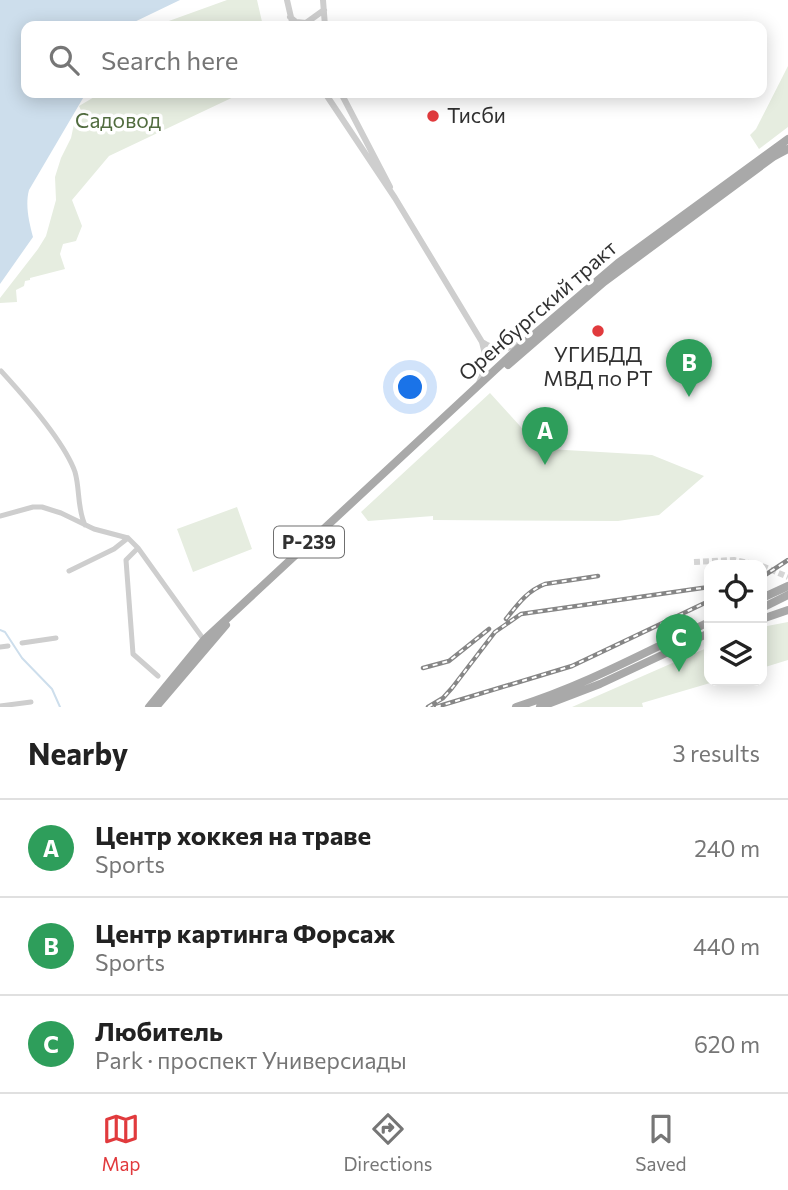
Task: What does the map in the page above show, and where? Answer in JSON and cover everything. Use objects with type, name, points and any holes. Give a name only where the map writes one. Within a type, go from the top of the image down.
[{"type":"main road","name":"Оренбургский тракт","points":[[149,707],[204,640],[524,342],[618,263],[788,139]]},
{"type":"main road","name":"Оренбургский тракт","points":[[156,707],[233,618],[485,384],[623,267],[773,157],[788,149]]},
{"type":"main road","points":[[775,592],[788,580]]},
{"type":"main road","points":[[767,596],[788,586]]},
{"type":"main road","points":[[767,606],[788,595]]},
{"type":"main road","points":[[767,617],[788,610]]},
{"type":"main road","points":[[516,707],[597,677],[707,623]]},
{"type":"main road","points":[[540,707],[600,684],[704,636]]},
{"type":"street","points":[[287,0],[291,21]]},
{"type":"street","points":[[323,0],[325,21]]},
{"type":"street","points":[[309,21],[324,10]]},
{"type":"street","points":[[290,18],[294,21]]},
{"type":"street","points":[[328,98],[395,198],[482,342],[487,362],[478,385]]},
{"type":"street","points":[[344,98],[395,198]]},
{"type":"street","points":[[482,342],[497,350],[524,342]]},
{"type":"street","points":[[1,370],[29,402],[66,454],[75,473],[80,514],[85,525]]},
{"type":"street","points":[[0,516],[42,507],[85,525],[128,538],[204,640]]},
{"type":"street","points":[[69,571],[114,549],[128,538]]},
{"type":"street","points":[[138,548],[125,560],[133,654],[158,676]]},
{"type":"street","points":[[23,643],[56,638]]},
{"type":"street","points":[[0,647],[8,646]]},
{"type":"street","points":[[0,706],[31,702]]},
{"type":"green space","points":[[227,0],[257,0],[262,21],[169,21]]},
{"type":"green space","points":[[788,66],[788,127],[759,149],[750,135],[756,129]]},
{"type":"green space","name":"Садовод","points":[[93,98],[231,98],[109,156],[72,200],[82,226],[76,241],[63,244],[60,254],[65,269],[30,278],[25,281],[24,286],[16,290],[17,302],[0,303],[0,298],[46,236],[56,200],[55,177],[61,158],[80,114],[85,119],[79,106]]},
{"type":"green space","points":[[490,393],[529,436],[531,448],[652,455],[704,476],[659,515],[618,521],[433,520],[433,516],[368,521],[361,512]]},
{"type":"green space","points":[[237,507],[252,549],[193,572],[177,529]]},
{"type":"green space","points":[[788,622],[788,660],[767,666],[767,626]]},
{"type":"green space","points":[[704,649],[704,685],[642,703],[643,707],[572,707]]},
{"type":"water","points":[[0,0],[180,0],[136,21],[21,21],[21,98],[83,98],[29,190],[27,208],[33,237],[0,284]]},
{"type":"waterway","points":[[0,630],[5,632],[22,658],[52,689],[60,707]]},
{"type":"tunnel","points":[[694,562],[704,562]]},
{"type":"tunnel","points":[[767,568],[788,577]]},
{"type":"railway","points":[[767,574],[788,560]]},
{"type":"railway","points":[[506,619],[533,590],[545,584],[598,576]]},
{"type":"railway","points":[[428,707],[443,698],[452,688],[495,632],[521,614],[704,588]]},
{"type":"railway","points":[[436,707],[572,666],[704,603]]},
{"type":"railway","points":[[423,668],[449,661],[489,629]]},
{"type":"place","name":"Тисби","points":[[433,116]]},
{"type":"place","name":"УГИБДД МВД по РТ","points":[[598,331]]},
{"type":"place","name":"Центр картинга Форсаж","points":[[689,397]]},
{"type":"place","name":"Центр хоккея на траве","points":[[545,465]]},
{"type":"place","name":"Любитель","points":[[679,672]]}]
